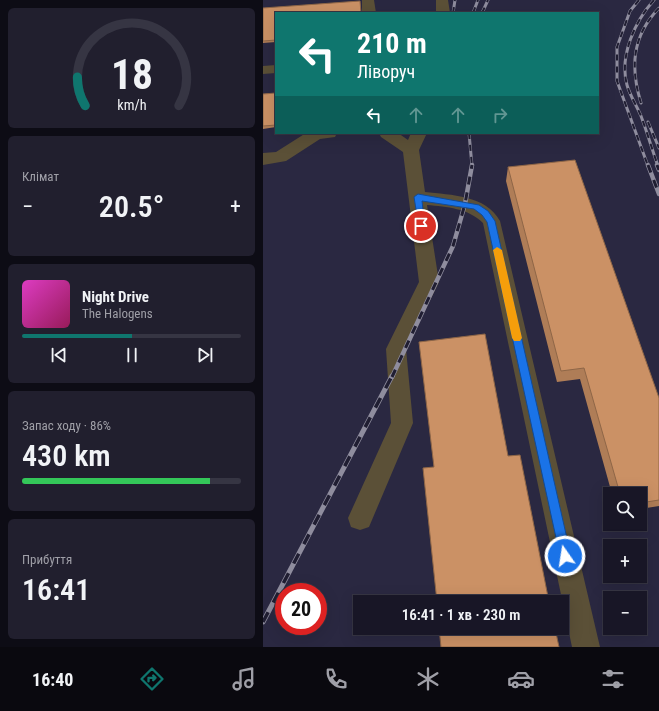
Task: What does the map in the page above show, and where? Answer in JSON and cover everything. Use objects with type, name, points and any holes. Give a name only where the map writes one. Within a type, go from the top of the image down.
[{"type":"lane","points":[[368,0],[369,12]]},
{"type":"lane","points":[[442,0],[443,12]]},
{"type":"lane","points":[[263,70],[275,69]]},
{"type":"lane","points":[[263,159],[280,157],[316,134]]},
{"type":"lane","points":[[388,134],[411,150]]},
{"type":"lane","points":[[361,518],[402,423],[396,349],[429,282],[411,150],[419,134]]},
{"type":"lane","points":[[418,197],[476,207],[485,213],[491,221],[586,647]]},
{"type":"shaded area","points":[[263,0],[659,0],[659,647],[263,647]]},
{"type":"building","points":[[360,1],[361,12],[275,12],[275,40],[263,41],[263,8]]},
{"type":"building","points":[[275,93],[275,125],[263,126],[263,94]]},
{"type":"building","points":[[575,160],[659,398],[659,500],[647,502],[647,487],[618,487],[584,368],[561,371],[508,167]]},
{"type":"building","points":[[485,334],[508,456],[520,455],[548,595],[436,595],[423,468],[434,467],[419,342]]},
{"type":"building","points":[[440,635],[556,635],[559,647],[441,647]]},
{"type":"railway","points":[[453,12],[455,0]]},
{"type":"railway","points":[[473,12],[478,0]]},
{"type":"railway","points":[[482,12],[488,0]]},
{"type":"railway","points":[[639,0],[630,11],[617,47],[617,81],[648,166]]},
{"type":"railway","points":[[654,0],[647,8],[635,28],[630,40],[625,62],[625,74],[628,89],[641,116],[658,166]]},
{"type":"railway","points":[[641,103],[635,77],[636,52],[643,30],[659,8]]},
{"type":"railway","points":[[648,122],[659,148]]},
{"type":"railway","points":[[469,134],[472,165]]},
{"type":"railway","points":[[392,377],[453,246],[465,204],[472,165]]},
{"type":"railway","points":[[648,165],[659,194]]},
{"type":"railway","points":[[657,165],[659,170]]},
{"type":"railway","points":[[263,622],[392,376]]},
{"type":"slow traffic","points":[[497,250],[517,338]]},
{"type":"route","points":[[421,226],[418,197],[476,207],[485,213],[491,221],[565,556]]}]
